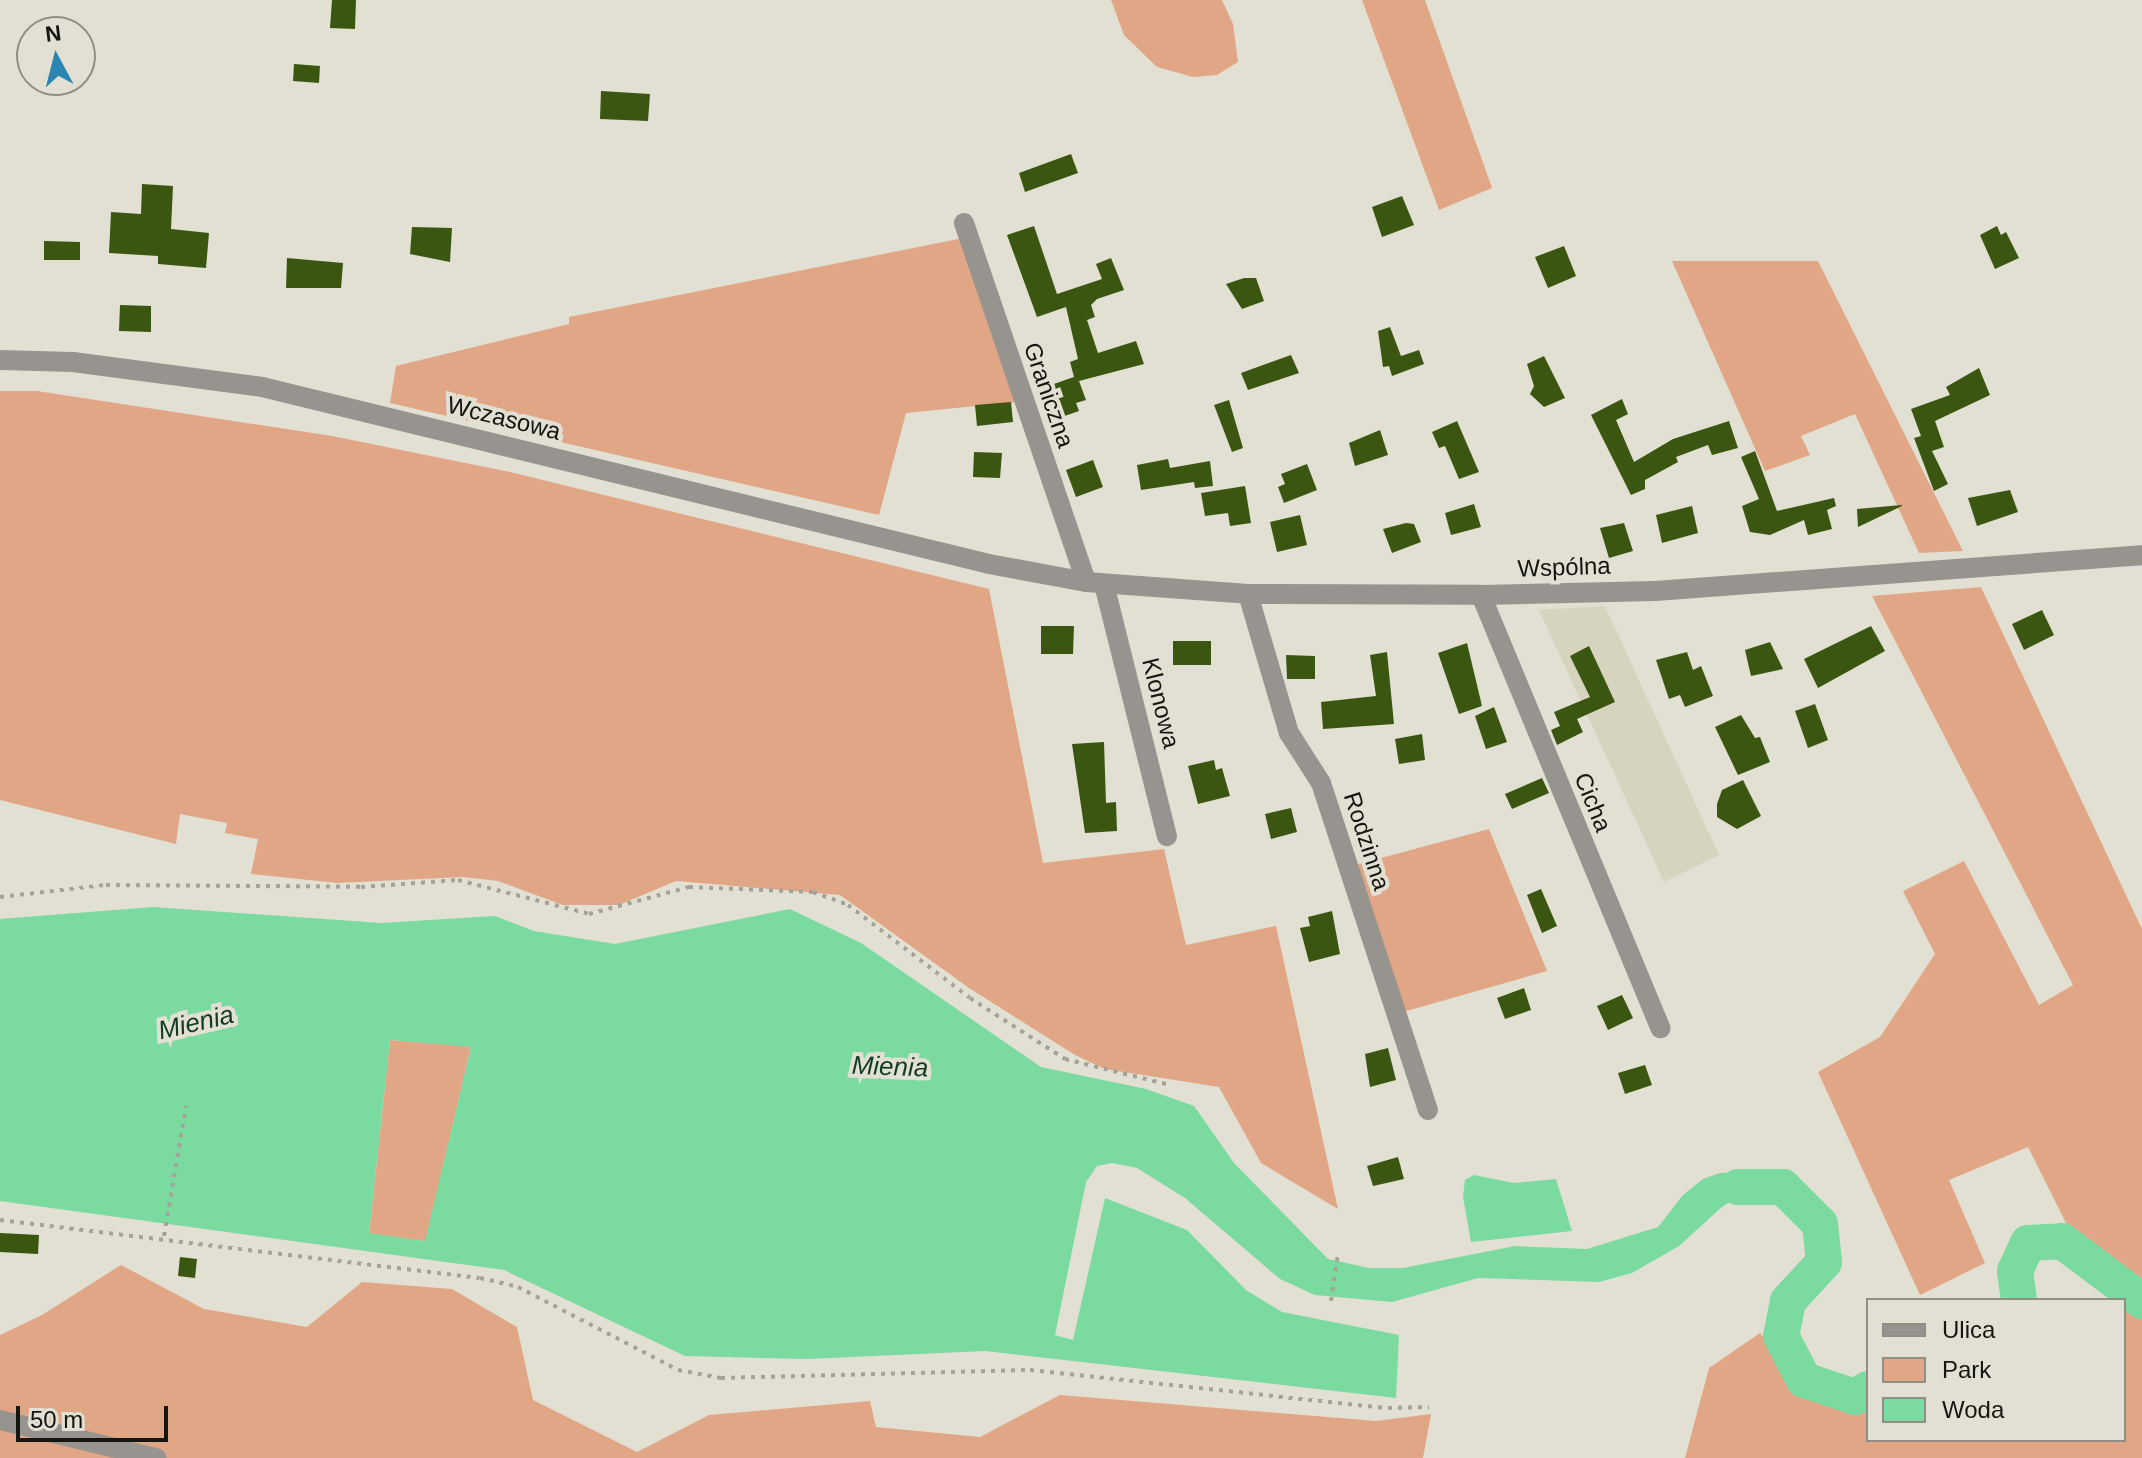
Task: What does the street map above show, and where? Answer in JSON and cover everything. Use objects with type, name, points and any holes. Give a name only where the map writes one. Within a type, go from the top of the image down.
[{"type":"street","name":"Graniczna","points":[[964,223],[1095,583]]},
{"type":"street","name":"Wczasowa","points":[[0,360],[73,362],[262,387],[989,564]]},
{"type":"street","name":"Wspólna","points":[[989,564],[1095,583],[1248,594],[1481,595],[1655,591],[2142,555]]},
{"type":"street","name":"Klonowa","points":[[1095,583],[1167,836]]},
{"type":"street","name":"Rodzinna","points":[[1248,594],[1289,733],[1321,783],[1428,1110]]},
{"type":"street","name":"Cicha","points":[[1481,595],[1660,1028]]},
{"type":"street","points":[[0,1420],[156,1458]]},
{"type":"path","points":[[0,897],[106,885],[361,887],[458,880],[589,914],[689,887],[813,892],[848,905],[970,998],[1065,1059],[1166,1084]]},
{"type":"path","points":[[164,1236],[186,1106]]},
{"type":"path","points":[[0,1220],[480,1278],[518,1287],[678,1370],[721,1378],[1030,1370],[1388,1408],[1429,1407]]},
{"type":"path","points":[[1331,1301],[1338,1254]]},
{"type":"shaded area","points":[[1605,606],[1719,855],[1664,882],[1539,610]]},
{"type":"green space","points":[[1111,0],[1222,0],[1233,24],[1238,62],[1217,75],[1193,77],[1157,67],[1124,35]]},
{"type":"green space","points":[[1362,0],[1425,0],[1492,188],[1439,210]]},
{"type":"green space","points":[[963,238],[1016,402],[906,413],[879,515],[390,403],[396,366],[569,324],[569,317]]},
{"type":"green space","points":[[1672,261],[1818,261],[1963,551],[1919,553],[1855,414],[1801,436],[1810,455],[1765,471]]},
{"type":"green space","points":[[0,391],[37,391],[332,436],[510,472],[989,589],[1043,863],[1164,849],[1186,945],[1276,926],[1338,1209],[1261,1163],[1219,1087],[1105,1069],[1075,1055],[969,988],[840,895],[676,881],[619,905],[563,905],[498,881],[463,877],[337,883],[251,874],[258,839],[225,833],[227,823],[180,814],[176,844],[0,800]]},
{"type":"green space","points":[[1981,587],[2142,929],[2142,1278],[2073,1237],[2028,1147],[1949,1180],[1985,1263],[1920,1295],[1818,1072],[1880,1037],[1935,954],[1903,891],[1964,861],[2039,1005],[2073,985],[1872,596]]},
{"type":"green space","points":[[1489,829],[1547,971],[1403,1012],[1355,865]]},
{"type":"green space","points":[[390,1040],[471,1046],[426,1241],[369,1234]]},
{"type":"green space","points":[[121,1265],[204,1309],[307,1327],[362,1282],[452,1289],[517,1327],[533,1400],[637,1452],[709,1415],[870,1401],[876,1427],[980,1437],[1060,1395],[1376,1421],[1431,1414],[1423,1458],[0,1458],[0,1335],[42,1315]]},
{"type":"green space","points":[[2126,1308],[2142,1317],[2142,1458],[1685,1458],[1709,1368],[1760,1333],[1806,1398],[1849,1413],[1866,1406],[1866,1442],[2126,1442]]},
{"type":"water","name":"Mienia","points":[[153,907],[381,923],[495,916],[534,931],[615,944],[790,909],[861,943],[1041,1067],[1146,1089],[1194,1106],[1234,1163],[1328,1259],[1369,1268],[1403,1268],[1515,1246],[1587,1249],[1658,1227],[1683,1195],[1703,1179],[1720,1173],[1762,1171],[1794,1181],[1764,1201],[1745,1194],[1723,1206],[1679,1246],[1632,1273],[1599,1282],[1478,1278],[1392,1302],[1315,1295],[1280,1279],[1185,1198],[1137,1168],[1112,1163],[1097,1166],[1086,1182],[1055,1335],[1073,1340],[1105,1198],[1187,1230],[1246,1290],[1282,1312],[1399,1335],[1396,1398],[985,1351],[807,1359],[685,1356],[504,1270],[0,1201],[0,919]],"holes":[[[390,1040],[471,1047],[425,1241],[369,1233]]]},
{"type":"water","points":[[1474,1175],[1514,1183],[1556,1179],[1572,1231],[1471,1242],[1463,1197],[1465,1180]]},
{"type":"building","points":[[332,0],[356,0],[355,29],[330,28]]},
{"type":"building","points":[[294,64],[320,66],[319,83],[293,81]]},
{"type":"building","points":[[601,91],[650,94],[648,121],[600,119]]},
{"type":"building","points":[[1071,154],[1078,173],[1025,192],[1019,173]]},
{"type":"building","points":[[142,184],[173,186],[171,229],[209,233],[206,268],[158,264],[158,256],[109,253],[111,212],[141,214]]},
{"type":"building","points":[[1402,196],[1414,225],[1382,237],[1372,207]]},
{"type":"building","points":[[1034,226],[1057,294],[1102,279],[1096,264],[1111,258],[1124,290],[1097,299],[1091,305],[1095,317],[1087,320],[1098,353],[1136,341],[1144,364],[1079,381],[1086,400],[1076,403],[1079,411],[1056,419],[1045,405],[1045,387],[1074,377],[1070,362],[1078,359],[1066,307],[1037,317],[1007,235]]},
{"type":"building","points":[[1997,226],[2001,235],[2006,232],[2019,258],[1995,269],[1980,235]]},
{"type":"building","points":[[412,227],[452,228],[450,262],[410,254]]},
{"type":"building","points":[[44,241],[80,242],[80,260],[44,260]]},
{"type":"building","points":[[1564,246],[1576,276],[1548,288],[1535,257]]},
{"type":"building","points":[[287,258],[343,263],[341,288],[286,288]]},
{"type":"building","points":[[1256,278],[1264,301],[1242,309],[1226,284]]},
{"type":"building","points":[[120,305],[151,306],[151,332],[119,331]]},
{"type":"building","points":[[1390,327],[1401,356],[1419,350],[1424,364],[1392,376],[1389,366],[1383,367],[1378,331]]},
{"type":"building","points":[[1291,355],[1299,373],[1248,390],[1241,373]]},
{"type":"building","points":[[1544,356],[1565,398],[1544,407],[1530,394],[1534,386],[1527,364]]},
{"type":"building","points":[[1979,368],[1990,395],[1935,421],[1944,447],[1932,451],[1948,484],[1934,491],[1914,438],[1921,436],[1911,409],[1950,395],[1946,387]]},
{"type":"building","points":[[1622,399],[1628,414],[1616,420],[1634,462],[1673,439],[1729,421],[1738,448],[1712,455],[1708,445],[1676,457],[1678,462],[1645,480],[1645,489],[1631,495],[1591,415]]},
{"type":"building","points":[[1229,400],[1243,448],[1232,452],[1214,405]]},
{"type":"building","points":[[1011,402],[1013,422],[977,426],[975,405]]},
{"type":"building","points":[[1457,421],[1479,472],[1459,479],[1445,446],[1439,448],[1432,432]]},
{"type":"building","points":[[1380,430],[1388,455],[1355,466],[1349,443]]},
{"type":"building","points":[[1755,451],[1777,511],[1834,498],[1836,506],[1827,510],[1832,529],[1808,535],[1804,520],[1770,535],[1750,532],[1742,506],[1759,499],[1741,457]]},
{"type":"building","points":[[974,452],[1002,453],[1000,478],[973,477]]},
{"type":"building","points":[[1168,459],[1170,468],[1210,461],[1213,486],[1195,488],[1194,482],[1141,490],[1137,465]]},
{"type":"building","points":[[1093,460],[1103,487],[1076,497],[1066,470]]},
{"type":"building","points":[[1307,464],[1317,490],[1284,503],[1278,487],[1285,484],[1281,474]]},
{"type":"building","points":[[1245,486],[1251,523],[1230,526],[1228,513],[1205,516],[1201,493]]},
{"type":"building","points":[[2010,490],[2018,512],[1977,526],[1968,498]]},
{"type":"building","points":[[1474,504],[1481,527],[1451,535],[1445,513]]},
{"type":"building","points":[[1692,506],[1698,533],[1662,543],[1656,515]]},
{"type":"building","points":[[1902,506],[1858,527],[1857,509]]},
{"type":"building","points":[[1300,515],[1307,545],[1277,552],[1270,522]]},
{"type":"building","points":[[1624,523],[1633,551],[1609,558],[1600,528]]},
{"type":"building","points":[[1414,524],[1421,542],[1392,553],[1383,529]]},
{"type":"building","points":[[2042,610],[2054,635],[2024,650],[2012,624]]},
{"type":"building","points":[[1041,626],[1074,626],[1073,654],[1041,654]]},
{"type":"building","points":[[1871,626],[1885,651],[1818,688],[1804,659]]},
{"type":"building","points":[[1173,641],[1211,641],[1211,665],[1173,665]]},
{"type":"building","points":[[1770,642],[1783,669],[1751,676],[1745,650]]},
{"type":"building","points":[[1467,643],[1482,706],[1459,714],[1438,653]]},
{"type":"building","points":[[1589,646],[1615,702],[1577,719],[1583,732],[1557,745],[1551,730],[1560,726],[1554,712],[1590,697],[1570,656]]},
{"type":"building","points":[[1387,652],[1394,724],[1323,729],[1321,702],[1376,696],[1370,655]]},
{"type":"building","points":[[1687,652],[1693,670],[1701,666],[1713,696],[1685,707],[1680,695],[1669,699],[1656,660]]},
{"type":"building","points":[[1286,655],[1315,656],[1315,679],[1287,679]]},
{"type":"building","points":[[1815,704],[1828,740],[1808,748],[1795,711]]},
{"type":"building","points":[[1494,707],[1507,742],[1486,749],[1475,716]]},
{"type":"building","points":[[1741,715],[1755,738],[1760,737],[1770,762],[1738,775],[1715,727]]},
{"type":"building","points":[[1422,734],[1425,760],[1399,764],[1395,739]]},
{"type":"building","points":[[1104,742],[1106,803],[1116,802],[1117,831],[1085,833],[1072,744]]},
{"type":"building","points":[[1214,760],[1216,770],[1222,768],[1230,796],[1198,804],[1188,766]]},
{"type":"building","points":[[1542,778],[1549,793],[1512,809],[1505,794]]},
{"type":"building","points":[[1743,780],[1761,816],[1737,829],[1717,817],[1717,804],[1722,790]]},
{"type":"building","points":[[1291,808],[1297,832],[1271,839],[1265,814]]},
{"type":"building","points":[[1541,889],[1557,926],[1542,933],[1527,895]]},
{"type":"building","points":[[1332,911],[1340,954],[1309,962],[1300,928],[1310,926],[1308,917]]},
{"type":"building","points":[[1524,988],[1531,1010],[1505,1019],[1497,998]]},
{"type":"building","points":[[1622,995],[1633,1018],[1608,1030],[1597,1006]]},
{"type":"building","points":[[1388,1048],[1396,1080],[1370,1087],[1365,1054]]},
{"type":"building","points":[[1645,1065],[1652,1085],[1625,1094],[1618,1073]]},
{"type":"building","points":[[1398,1157],[1404,1179],[1373,1186],[1367,1166]]},
{"type":"building","points":[[0,1233],[39,1235],[38,1254],[0,1252]]},
{"type":"building","points":[[180,1257],[197,1259],[195,1278],[178,1276]]},
{"type":"waterway","points":[[1738,1187],[1783,1187],[1820,1224],[1824,1262],[1788,1301],[1781,1336],[1804,1380],[1855,1397],[1866,1390]]},
{"type":"waterway","points":[[2019,1298],[2015,1271],[2028,1243],[2062,1241],[2142,1301]]}]
